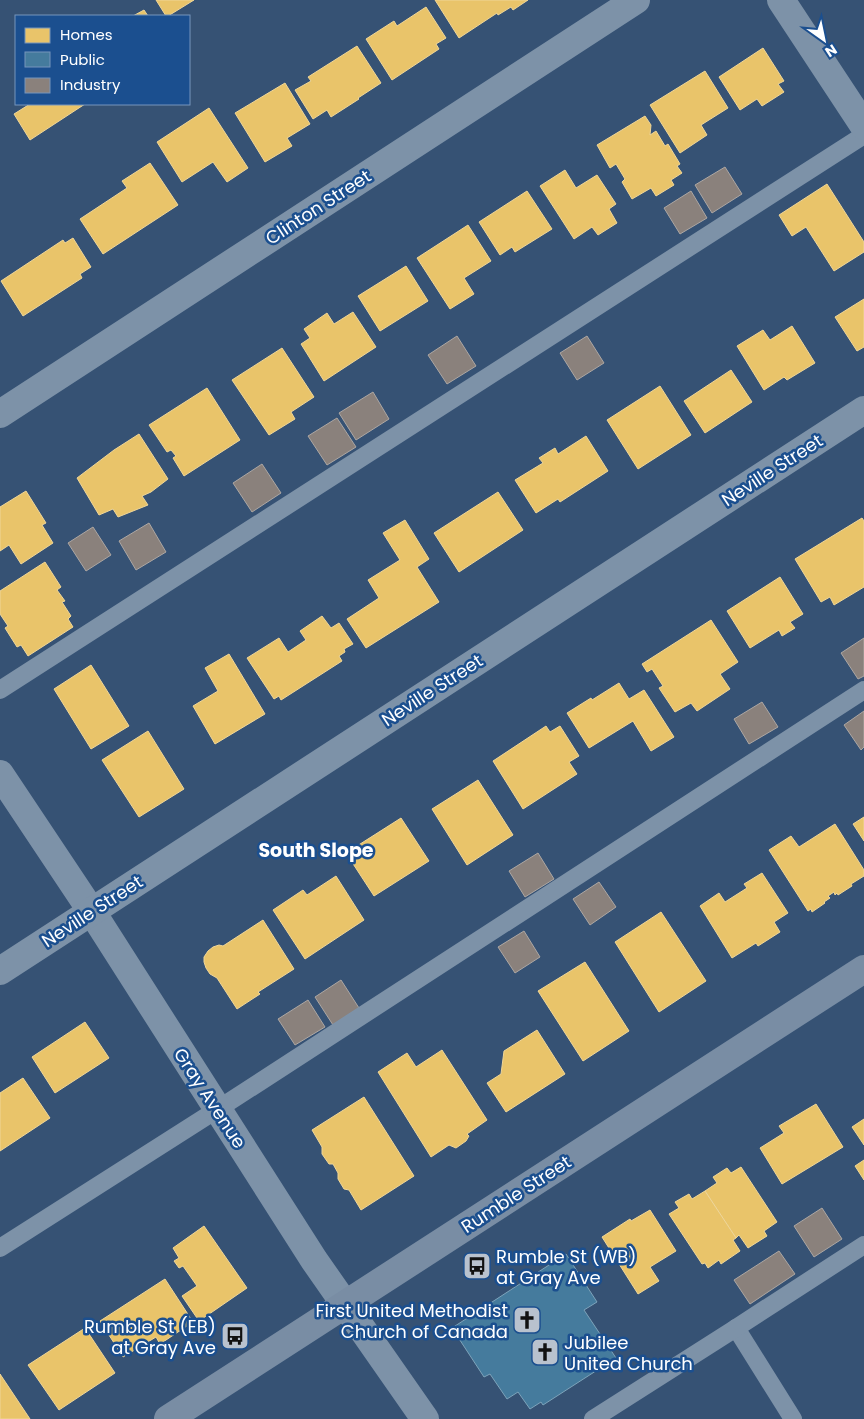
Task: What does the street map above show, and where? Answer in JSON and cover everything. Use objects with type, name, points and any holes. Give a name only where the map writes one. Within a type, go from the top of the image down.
[{"type":"street","name":"Clinton Street","points":[[0,414],[636,0]]},
{"type":"street","points":[[781,0],[864,126]]},
{"type":"street","name":"Neville Street","points":[[0,972],[864,410]]},
{"type":"street","name":"Gray Avenue","points":[[0,774],[92,912],[314,1260],[424,1419]]},
{"type":"street","name":"Rumble Street","points":[[168,1419],[864,968]]},
{"type":"lane","points":[[0,690],[864,135]]},
{"type":"lane","points":[[0,1248],[218,1109],[864,690]]},
{"type":"lane","points":[[593,1419],[864,1245]]},
{"type":"lane","points":[[736,1328],[793,1419]]},
{"type":"building: Homes","points":[[156,0],[194,0],[170,15],[165,15]]},
{"type":"building: Homes","points":[[435,0],[528,0],[513,10],[511,7],[498,15],[497,13],[459,38]]},
{"type":"building: Homes","points":[[426,7],[446,38],[436,44],[439,49],[392,80],[366,39],[394,21],[397,26]]},
{"type":"building: Homes","points":[[144,10],[147,15],[135,15]]},
{"type":"building: Homes","points":[[357,46],[381,83],[331,117],[327,110],[313,119],[295,90],[311,81],[308,77]]},
{"type":"building: Homes","points":[[763,48],[784,81],[778,84],[784,92],[762,106],[757,99],[740,110],[719,77]]},
{"type":"building: Homes","points":[[705,71],[728,108],[701,125],[707,135],[680,153],[650,105]]},
{"type":"building: Homes","points":[[285,83],[310,124],[287,138],[292,146],[265,162],[235,113]]},
{"type":"building: Homes","points":[[28,105],[83,105],[30,140],[14,114]]},
{"type":"building: Homes","points":[[209,108],[248,168],[227,182],[213,162],[182,182],[157,142]]},
{"type":"building: Homes","points":[[645,116],[651,125],[650,135],[656,131],[665,146],[668,144],[680,164],[677,166],[682,173],[671,180],[674,185],[656,196],[651,188],[632,199],[622,182],[625,179],[616,164],[610,168],[597,145]]},
{"type":"building: Homes","points":[[150,163],[178,205],[103,254],[80,219],[127,188],[122,181]]},
{"type":"building: Homes","points":[[565,170],[576,188],[597,175],[616,204],[609,209],[617,223],[598,235],[592,227],[574,239],[540,186]]},
{"type":"building: Homes","points":[[827,184],[864,242],[864,252],[834,271],[806,227],[792,236],[779,215]]},
{"type":"building: Homes","points":[[527,191],[552,229],[515,252],[512,247],[500,255],[479,222]]},
{"type":"building: Homes","points":[[468,225],[491,261],[464,278],[474,294],[450,309],[417,258]]},
{"type":"building: Homes","points":[[73,238],[91,267],[80,274],[82,278],[23,316],[1,281],[63,240],[65,243]]},
{"type":"building: Homes","points":[[406,266],[428,301],[380,331],[358,296]]},
{"type":"building: Homes","points":[[864,299],[864,347],[857,351],[835,317]]},
{"type":"building: Homes","points":[[353,312],[376,347],[324,381],[301,344],[310,338],[304,329],[327,313],[334,324]]},
{"type":"building: Homes","points":[[792,326],[815,363],[787,380],[784,377],[764,390],[737,346],[763,330],[770,340]]},
{"type":"building: Homes","points":[[282,348],[314,397],[291,412],[295,419],[269,435],[232,380]]},
{"type":"building: Homes","points":[[731,370],[752,402],[705,433],[684,401]]},
{"type":"building: Homes","points":[[660,386],[691,435],[638,469],[607,420]]},
{"type":"building: Homes","points":[[207,388],[240,440],[184,476],[173,458],[176,456],[171,450],[167,452],[149,425]]},
{"type":"building: Homes","points":[[139,434],[168,479],[151,492],[142,496],[148,505],[118,517],[113,509],[99,515],[77,478]]},
{"type":"building: Homes","points":[[586,436],[608,471],[560,502],[558,499],[536,513],[515,480],[543,463],[539,458],[555,448],[558,454]]},
{"type":"building: Homes","points":[[26,491],[46,523],[42,525],[53,543],[21,564],[9,545],[0,551],[0,507]]},
{"type":"building: Homes","points":[[498,492],[523,530],[459,572],[434,533]]},
{"type":"building: Homes","points":[[862,518],[864,521],[864,587],[834,605],[830,597],[821,602],[795,559]]},
{"type":"building: Homes","points":[[405,520],[429,559],[417,567],[439,602],[366,648],[347,619],[379,598],[368,580],[400,560],[383,533]]},
{"type":"building: Homes","points":[[45,562],[61,587],[57,590],[65,601],[62,602],[71,616],[68,619],[73,627],[28,656],[21,645],[17,647],[5,628],[8,626],[0,614],[0,591]]},
{"type":"building: Homes","points":[[780,577],[803,614],[790,622],[795,628],[782,636],[779,630],[750,648],[727,611]]},
{"type":"building: Homes","points":[[322,616],[331,628],[339,623],[353,644],[344,649],[345,652],[339,656],[342,661],[281,700],[279,696],[274,699],[247,658],[279,638],[288,652],[306,640],[300,631]]},
{"type":"building: Homes","points":[[711,620],[738,662],[720,674],[730,689],[697,711],[691,703],[675,712],[659,688],[663,686],[652,669],[647,672],[642,664]]},
{"type":"building: Homes","points":[[229,654],[265,714],[215,744],[193,706],[218,691],[205,668]]},
{"type":"building: Homes","points":[[91,665],[129,726],[91,749],[54,689]]},
{"type":"building: Homes","points":[[619,683],[629,699],[644,690],[674,737],[651,751],[633,721],[589,748],[567,713]]},
{"type":"building: Homes","points":[[546,726],[550,732],[560,726],[579,756],[569,762],[577,774],[523,809],[493,761]]},
{"type":"building: Homes","points":[[148,731],[184,789],[139,817],[102,760]]},
{"type":"building: Homes","points":[[478,780],[513,835],[467,865],[432,809]]},
{"type":"building: Homes","points":[[864,817],[864,841],[853,824]]},
{"type":"building: Homes","points":[[401,818],[429,861],[374,896],[346,853]]},
{"type":"building: Homes","points":[[835,824],[864,870],[864,876],[838,895],[837,893],[835,895],[834,892],[828,896],[830,898],[825,903],[812,912],[811,909],[808,911],[769,850],[791,836],[799,847]]},
{"type":"building: Homes","points":[[762,873],[788,913],[774,922],[780,932],[758,946],[756,943],[732,958],[700,906],[719,893],[725,902],[747,888],[744,884]]},
{"type":"building: Homes","points":[[336,876],[364,920],[305,959],[273,910],[303,890],[307,895]]},
{"type":"building: Homes","points":[[661,912],[706,981],[659,1012],[615,942]]},
{"type":"building: Homes","points":[[263,920],[294,969],[258,992],[260,994],[237,1009],[217,978],[210,974],[206,968],[204,957],[213,947],[223,946]]},
{"type":"building: Homes","points":[[585,962],[629,1031],[583,1061],[538,991]]},
{"type":"building: Homes","points":[[85,1022],[109,1058],[55,1093],[32,1057]]},
{"type":"building: Homes","points":[[537,1030],[565,1074],[506,1112],[487,1083],[501,1074],[504,1051]]},
{"type":"building: Homes","points":[[442,1050],[487,1120],[467,1134],[469,1136],[466,1141],[456,1148],[449,1145],[431,1157],[378,1072],[407,1053],[416,1067]]},
{"type":"building: Homes","points":[[23,1078],[50,1118],[0,1151],[0,1093]]},
{"type":"building: Homes","points":[[364,1097],[414,1176],[361,1210],[349,1190],[344,1189],[333,1164],[329,1164],[322,1154],[322,1147],[312,1130]]},
{"type":"building: Homes","points":[[816,1104],[843,1147],[782,1184],[760,1148],[784,1133],[779,1126]]},
{"type":"building: Homes","points":[[864,1119],[864,1145],[852,1127]]},
{"type":"building: Homes","points":[[864,1160],[864,1180],[855,1166]]},
{"type":"building: Homes","points":[[741,1167],[777,1222],[764,1231],[767,1236],[748,1248],[739,1235],[736,1238],[705,1191],[717,1183],[713,1177],[727,1168],[731,1173]]},
{"type":"building: Homes","points":[[705,1191],[736,1238],[733,1240],[740,1251],[721,1264],[719,1260],[708,1268],[705,1263],[702,1264],[669,1214],[679,1208],[675,1202],[689,1194],[692,1199]]},
{"type":"building: Homes","points":[[650,1210],[676,1251],[650,1267],[659,1281],[638,1294],[602,1237],[630,1219],[631,1221]]},
{"type":"building: Homes","points":[[204,1226],[247,1288],[199,1321],[182,1296],[197,1286],[183,1266],[179,1268],[174,1261],[179,1258],[173,1248]]},
{"type":"building: Homes","points":[[165,1279],[193,1322],[160,1344],[156,1337],[123,1357],[100,1321]]},
{"type":"building: Homes","points":[[85,1328],[115,1373],[59,1410],[28,1365]]},
{"type":"building: Homes","points":[[0,1374],[30,1419],[0,1419]]},
{"type":"building: Public","points":[[566,1254],[597,1302],[584,1310],[616,1358],[543,1405],[541,1402],[530,1409],[518,1392],[507,1399],[490,1374],[484,1377],[452,1328]]},
{"type":"building: Industry","points":[[725,167],[742,194],[712,213],[695,185]]},
{"type":"building: Industry","points":[[691,191],[707,218],[680,234],[664,208]]},
{"type":"building: Industry","points":[[457,336],[476,366],[447,384],[428,355]]},
{"type":"building: Industry","points":[[587,336],[604,363],[577,380],[560,353]]},
{"type":"building: Industry","points":[[373,392],[389,419],[356,440],[339,413]]},
{"type":"building: Industry","points":[[337,418],[356,447],[327,465],[308,436]]},
{"type":"building: Industry","points":[[262,464],[281,493],[252,512],[233,483]]},
{"type":"building: Industry","points":[[149,523],[166,552],[136,570],[119,541]]},
{"type":"building: Industry","points":[[93,527],[111,555],[86,571],[68,543]]},
{"type":"building: Industry","points":[[864,638],[864,676],[858,679],[841,653]]},
{"type":"building: Industry","points":[[762,702],[778,727],[749,744],[734,719]]},
{"type":"building: Industry","points":[[864,711],[864,747],[861,750],[844,725]]},
{"type":"building: Industry","points":[[538,853],[554,879],[525,897],[509,871]]},
{"type":"building: Industry","points":[[599,882],[616,907],[590,925],[573,899]]},
{"type":"building: Industry","points":[[524,931],[540,957],[515,973],[498,947]]},
{"type":"building: Industry","points":[[341,980],[359,1008],[333,1025],[315,997]]},
{"type":"building: Industry","points":[[308,1000],[325,1027],[295,1045],[278,1019]]},
{"type":"building: Industry","points":[[822,1208],[842,1239],[814,1257],[794,1226]]},
{"type":"building: Industry","points":[[779,1251],[795,1274],[750,1304],[734,1280]]},
{"type":"place","name":"Rumble St (WB) at Gray Ave","points":[[477,1266]]},
{"type":"place","name":"First United Methodist Church of Canada","points":[[527,1320]]},
{"type":"place","name":"Rumble St (EB) at Gray Ave","points":[[235,1336]]},
{"type":"place","name":"Jubilee United Church","points":[[545,1352]]},
{"type":"district","name":"South Slope","points":[[316,850]]}]
